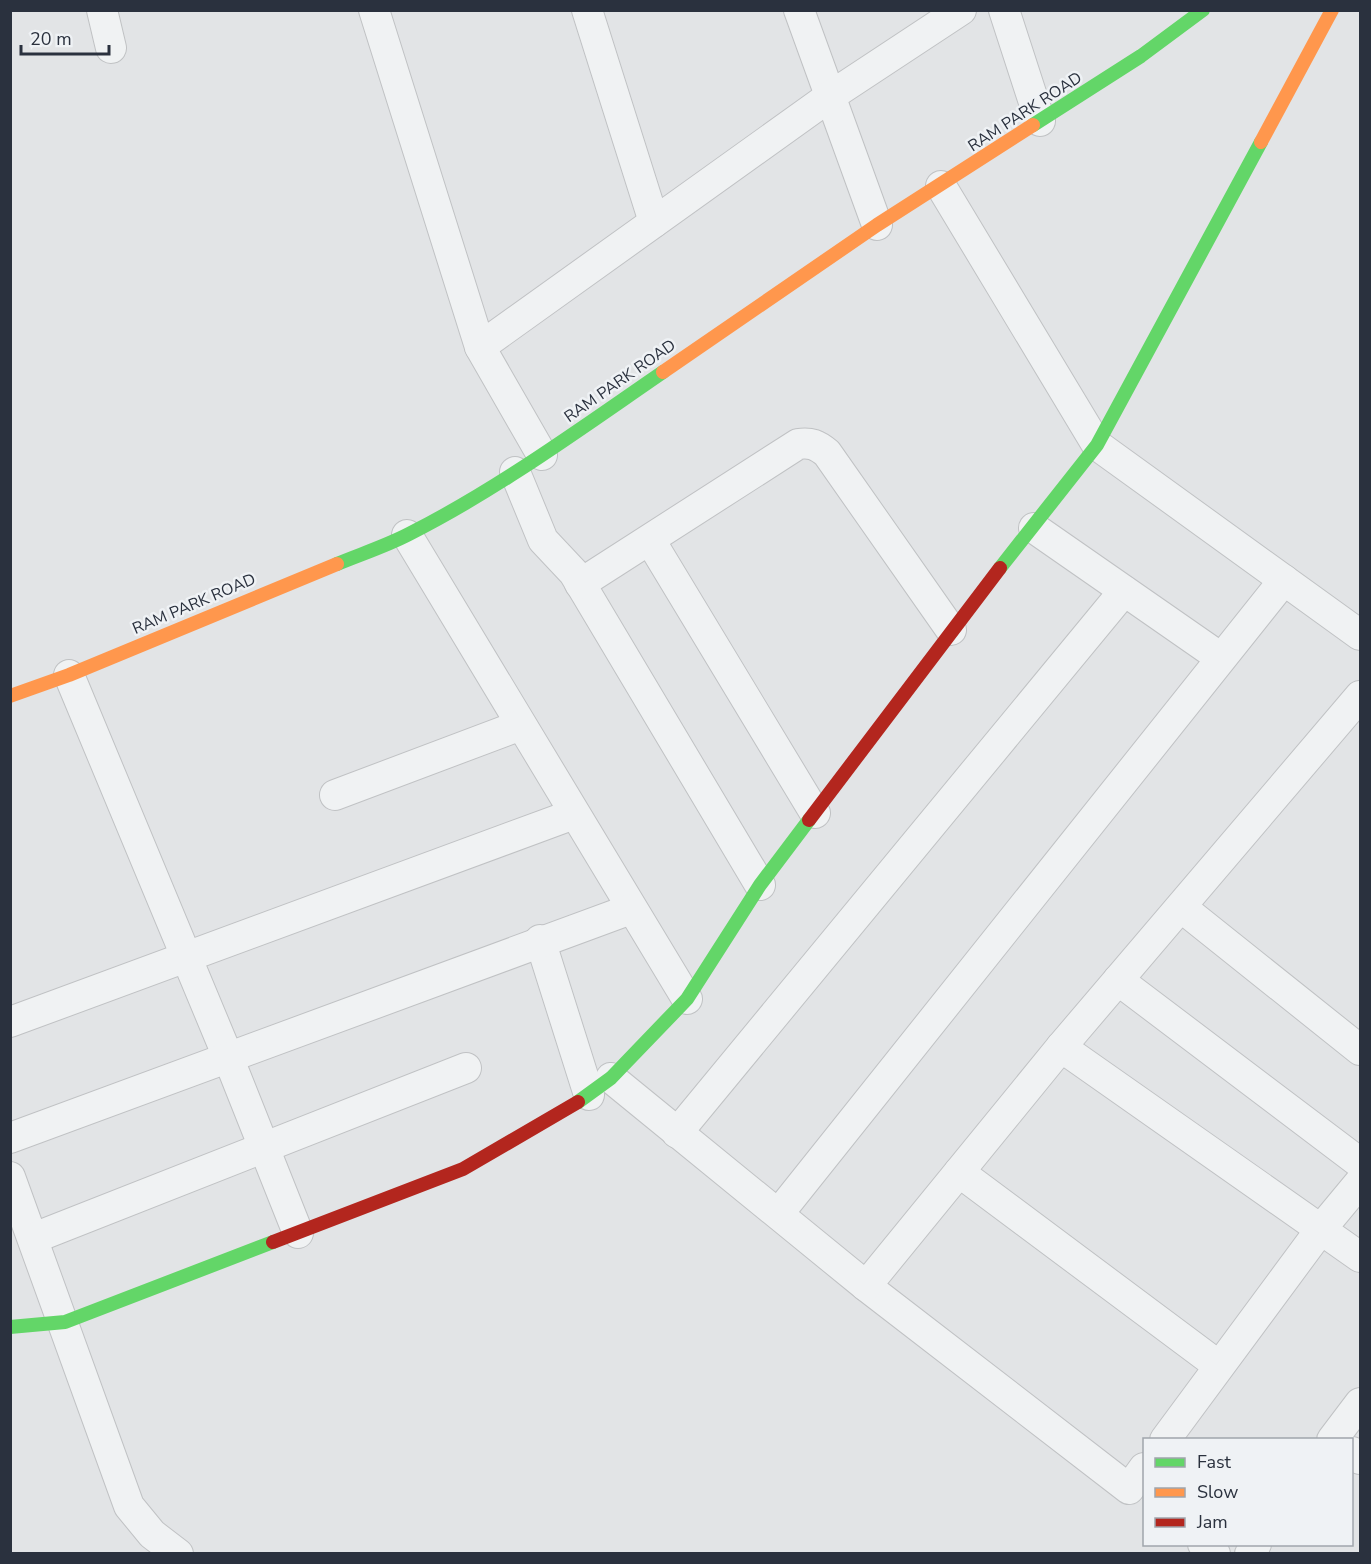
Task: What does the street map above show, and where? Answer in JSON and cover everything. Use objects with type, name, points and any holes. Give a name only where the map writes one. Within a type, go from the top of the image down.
[{"type":"street","points":[[102,10],[111,48]]},
{"type":"street","points":[[374,10],[480,347],[542,455]]},
{"type":"street","points":[[586,10],[654,222]]},
{"type":"street","points":[[799,10],[877,225]]},
{"type":"street","points":[[480,347],[829,97],[961,10]]},
{"type":"street","points":[[1004,10],[1040,121]]},
{"type":"street","name":"RAM PARK ROAD","points":[[10,696],[69,675],[407,535],[542,455],[877,225],[1141,56],[1203,10]]},
{"type":"street","points":[[10,1327],[64,1322],[463,1169],[600,1087],[687,999],[760,885],[951,630],[1034,528],[1097,445],[1332,10]]},
{"type":"street","points":[[941,186],[1097,445],[1360,635]]},
{"type":"street","points":[[580,584],[798,444],[817,445],[827,453],[951,630]]},
{"type":"street","points":[[515,472],[543,540],[580,584],[760,885]]},
{"type":"street","points":[[1034,528],[1221,658]]},
{"type":"street","points":[[407,535],[630,909],[687,999]]},
{"type":"street","points":[[650,540],[815,813]]},
{"type":"street","points":[[779,1213],[1284,580]]},
{"type":"street","points":[[677,1133],[1125,591]]},
{"type":"street","points":[[69,675],[228,1057],[298,1233]]},
{"type":"street","points":[[866,1286],[1061,1047],[1360,696]]},
{"type":"street","points":[[335,795],[520,725]]},
{"type":"street","points":[[10,1022],[574,814]]},
{"type":"street","points":[[1181,907],[1360,1050]]},
{"type":"street","points":[[10,1138],[540,940],[630,909]]},
{"type":"street","points":[[540,940],[600,1087],[677,1133],[779,1213],[866,1286],[1139,1486]]},
{"type":"street","points":[[1118,980],[1360,1163]]},
{"type":"street","points":[[1061,1047],[1360,1257]]},
{"type":"street","points":[[34,1238],[466,1068]]},
{"type":"street","points":[[958,1172],[1219,1366]]},
{"type":"street","points":[[10,1177],[34,1238],[129,1506],[152,1533],[177,1554]]},
{"type":"street","points":[[1166,1438],[1321,1229],[1360,1182]]},
{"type":"street","points":[[1340,1438],[1360,1403]]},
{"type":"traffic: fast","points":[[1033,125],[1141,56],[1203,10]]},
{"type":"traffic: fast","points":[[1000,568],[1097,445],[1261,142]]},
{"type":"traffic: fast","points":[[337,564],[400,538],[475,498],[538,458],[663,372]]},
{"type":"traffic: fast","points":[[578,1102],[611,1078],[687,999],[760,885],[809,820]]},
{"type":"traffic: fast","points":[[10,1327],[65,1322],[273,1242]]},
{"type":"traffic: slow","points":[[1261,142],[1332,10]]},
{"type":"traffic: slow","points":[[663,372],[877,225],[1033,125]]},
{"type":"traffic: slow","points":[[10,696],[69,675],[337,564]]},
{"type":"traffic: jam","points":[[809,820],[1000,568]]},
{"type":"traffic: jam","points":[[273,1242],[463,1169],[578,1102]]}]
